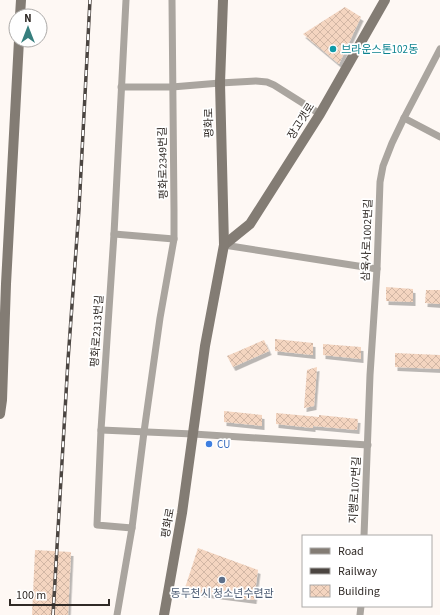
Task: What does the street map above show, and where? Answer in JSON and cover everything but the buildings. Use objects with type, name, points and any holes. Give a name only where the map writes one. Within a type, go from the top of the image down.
[{"type":"street","points":[[117,615],[132,528],[159,326],[174,239],[114,234],[126,0]]},
{"type":"street","name":"평화로2349번길","points":[[172,0],[174,239]]},
{"type":"street","name":"평화로","points":[[164,615],[182,513],[205,346],[224,245],[220,83],[223,0]]},
{"type":"street","name":"장고갯로","points":[[224,245],[250,224],[320,114],[385,0]]},
{"type":"street","points":[[0,414],[2,400],[3,283],[18,48]]},
{"type":"street","name":"삼육사로1002번길","points":[[368,445],[380,182],[383,166],[392,143],[440,49]]},
{"type":"street","points":[[121,87],[172,87],[256,81],[267,82],[320,114]]},
{"type":"street","points":[[404,118],[440,137]]},
{"type":"street","name":"평화로2313번길","points":[[114,234],[101,430],[97,525],[132,528]]},
{"type":"street","points":[[224,245],[377,269]]},
{"type":"street","points":[[101,430],[368,445]]},
{"type":"street","name":"지행로107번길","points":[[364,535],[368,445]]},
{"type":"railway","points":[[53,615],[68,360],[79,209],[90,0]]},
{"type":"place","name":"브라운스톤102동","points":[[333,49]]},
{"type":"place","name":"CU","points":[[209,444]]},
{"type":"place","name":"동두천시 청소년수련관","points":[[222,580]]}]
